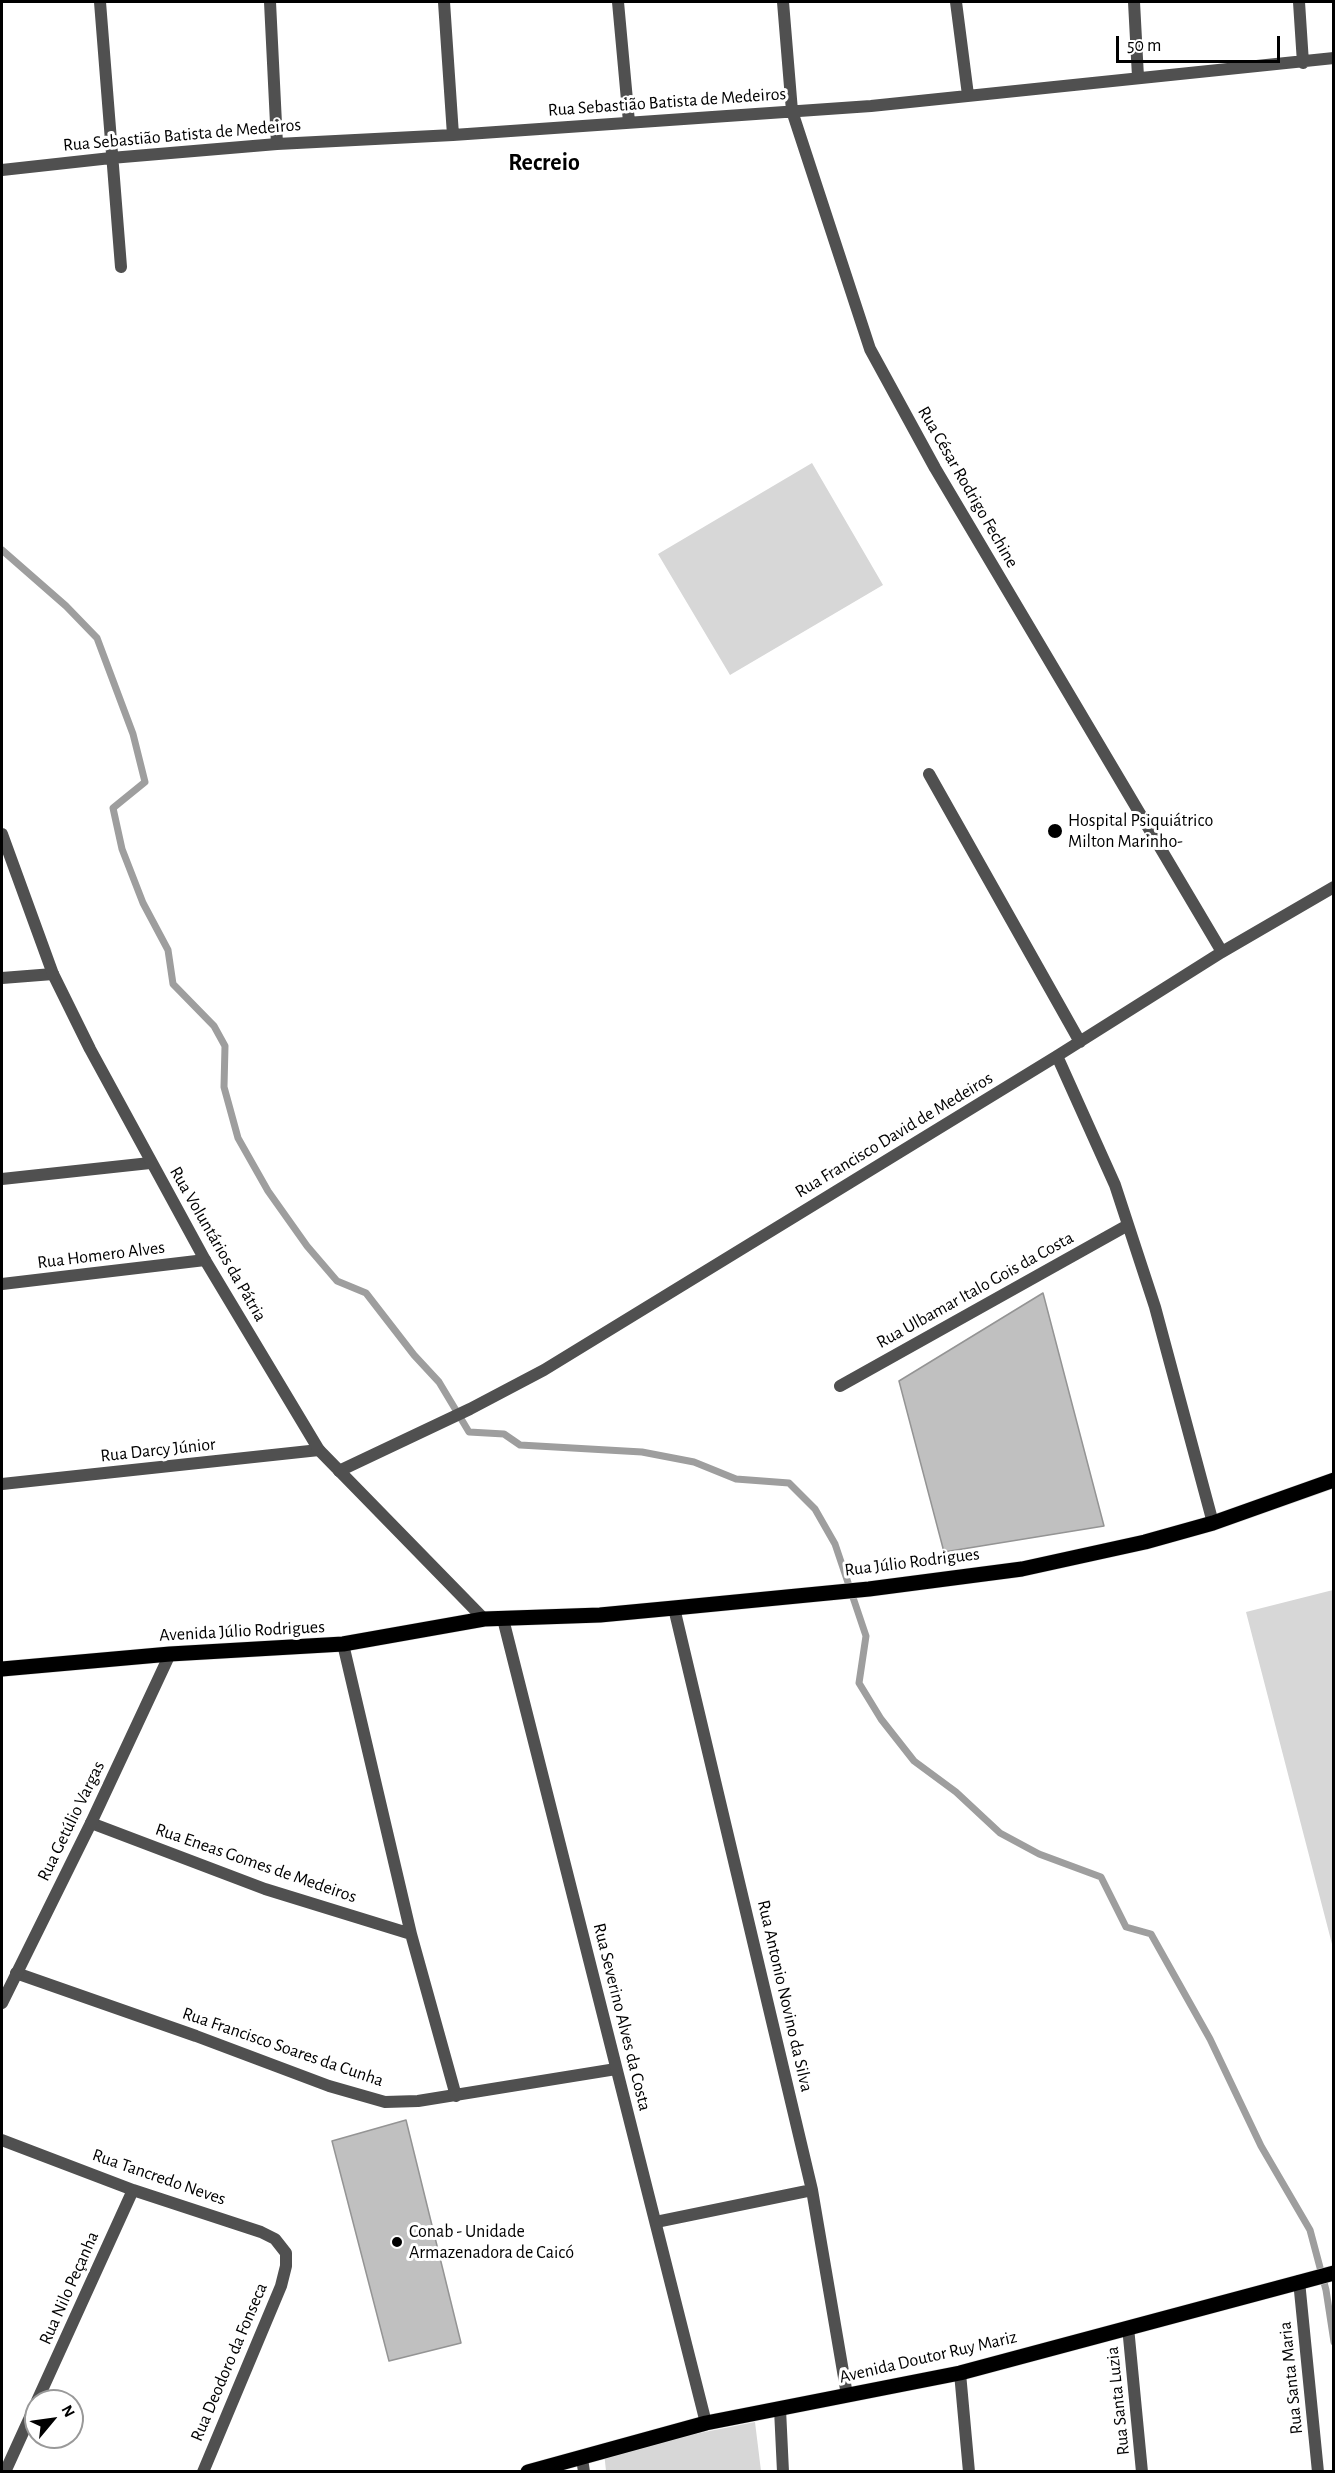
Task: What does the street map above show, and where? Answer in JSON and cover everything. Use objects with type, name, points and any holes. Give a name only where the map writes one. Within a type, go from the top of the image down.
[{"type":"main road","name":"Rua Júlio Rodrigues","points":[[484,1619],[674,1608],[869,1589],[1022,1569],[1145,1542],[1213,1523],[1334,1480]]},
{"type":"main road","name":"Avenida Júlio Rodrigues","points":[[2,1669],[170,1654],[343,1644],[484,1619]]},
{"type":"main road","name":"Avenida Doutor Ruy Mariz","points":[[528,2472],[583,2465],[706,2423],[960,2373],[1334,2273]]},
{"type":"street","points":[[100,2],[121,267]]},
{"type":"street","points":[[270,2],[277,144]]},
{"type":"street","points":[[444,2],[453,135]]},
{"type":"street","points":[[618,2],[629,122]]},
{"type":"street","name":"Rua César Rodrigo Fechine","points":[[783,2],[792,111],[870,349],[935,468],[1222,951]]},
{"type":"street","points":[[956,2],[968,95]]},
{"type":"street","points":[[1134,2],[1138,77]]},
{"type":"street","points":[[1299,2],[1303,63]]},
{"type":"street","name":"Rua Sebastião Batista de Medeiros","points":[[2,170],[277,144],[453,135],[792,111],[1303,63],[1334,58]]},
{"type":"street","points":[[930,774],[1080,1042]]},
{"type":"street","name":"Rua Voluntários da Pátria","points":[[2,834],[53,974],[150,1162],[205,1260],[319,1450],[484,1619]]},
{"type":"street","name":"Rua Francisco David de Medeiros","points":[[339,1471],[442,1423],[544,1370],[1080,1042],[1222,951],[1334,887]]},
{"type":"street","points":[[2,978],[53,974]]},
{"type":"street","points":[[1057,1056],[1115,1185],[1155,1306],[1213,1523]]},
{"type":"street","points":[[2,1179],[150,1162]]},
{"type":"street","name":"Rua Ulbamar Italo Gois da Costa","points":[[840,1386],[1128,1225]]},
{"type":"street","name":"Rua Homero Alves","points":[[2,1284],[205,1260]]},
{"type":"street","name":"Rua Darcy Júnior","points":[[2,1484],[319,1450]]},
{"type":"street","name":"Rua Antonio Novino da Silva","points":[[674,1608],[812,2190],[847,2395]]},
{"type":"street","name":"Rua Severino Alves da Costa","points":[[503,1619],[706,2423]]},
{"type":"street","points":[[343,1644],[411,1934],[456,2096]]},
{"type":"street","name":"Rua Getúlio Vargas","points":[[2,2003],[91,1823],[170,1654]]},
{"type":"street","name":"Rua Eneas Gomes de Medeiros","points":[[91,1823],[266,1889],[411,1934]]},
{"type":"street","name":"Rua Francisco Soares da Cunha","points":[[16,1973],[196,2036],[329,2086],[385,2102],[456,2096],[616,2069]]},
{"type":"street","name":"Rua Tancredo Neves","points":[[2,2140],[133,2190],[261,2232],[275,2239],[286,2253],[286,2266]]},
{"type":"street","name":"Rua Nilo Peçanha","points":[[43,2389],[133,2190]]},
{"type":"street","points":[[656,2222],[812,2190]]},
{"type":"street","name":"Rua Deodoro da Fonseca","points":[[203,2472],[281,2286],[286,2266]]},
{"type":"street","name":"Rua Santa Maria","points":[[1307,2280],[1318,2472]]},
{"type":"street","name":"Rua Santa Luzia","points":[[1128,2327],[1142,2472]]},
{"type":"street","points":[[960,2373],[969,2472]]},
{"type":"street","points":[[780,2409],[783,2472]]},
{"type":"street","name":"Rua Nilo Peçanha","points":[[5,2472],[24,2430]]},
{"type":"shaded area","points":[[812,463],[883,585],[730,675],[658,554]]},
{"type":"shaded area","points":[[1334,1590],[1333,1948],[1246,1612]]},
{"type":"shaded area","points":[[755,2422],[761,2471],[606,2471],[604,2452]]},
{"type":"building","points":[[1043,1293],[1104,1526],[944,1552],[899,1381]]},
{"type":"building","name":"Conab - Unidade Armazenadora de Caicó","points":[[406,2120],[461,2343],[389,2361],[332,2141]]},
{"type":"waterway","points":[[2,550],[66,606],[97,638],[133,734],[145,782],[113,808],[122,849],[143,903],[168,950],[173,984],[214,1026],[225,1046],[224,1087],[238,1138],[268,1191],[307,1246],[337,1281],[366,1293],[414,1355],[439,1382],[469,1432],[504,1434],[520,1445],[642,1452],[694,1462],[736,1479],[789,1483],[815,1509],[835,1544],[866,1636],[859,1683],[881,1719],[914,1761],[956,1792],[1000,1833],[1039,1854],[1101,1877],[1126,1927],[1151,1934],[1210,2039],[1261,2146],[1310,2230],[1326,2290],[1334,2342]]},
{"type":"place","name":"Hospital Psiquiátrico Milton Marinho-","points":[[1055,831]]},
{"type":"place","name":"Conab - Unidade Armazenadora de Caicó","points":[[397,2242]]},
{"type":"district","name":"Recreio","points":[[544,163]]}]
